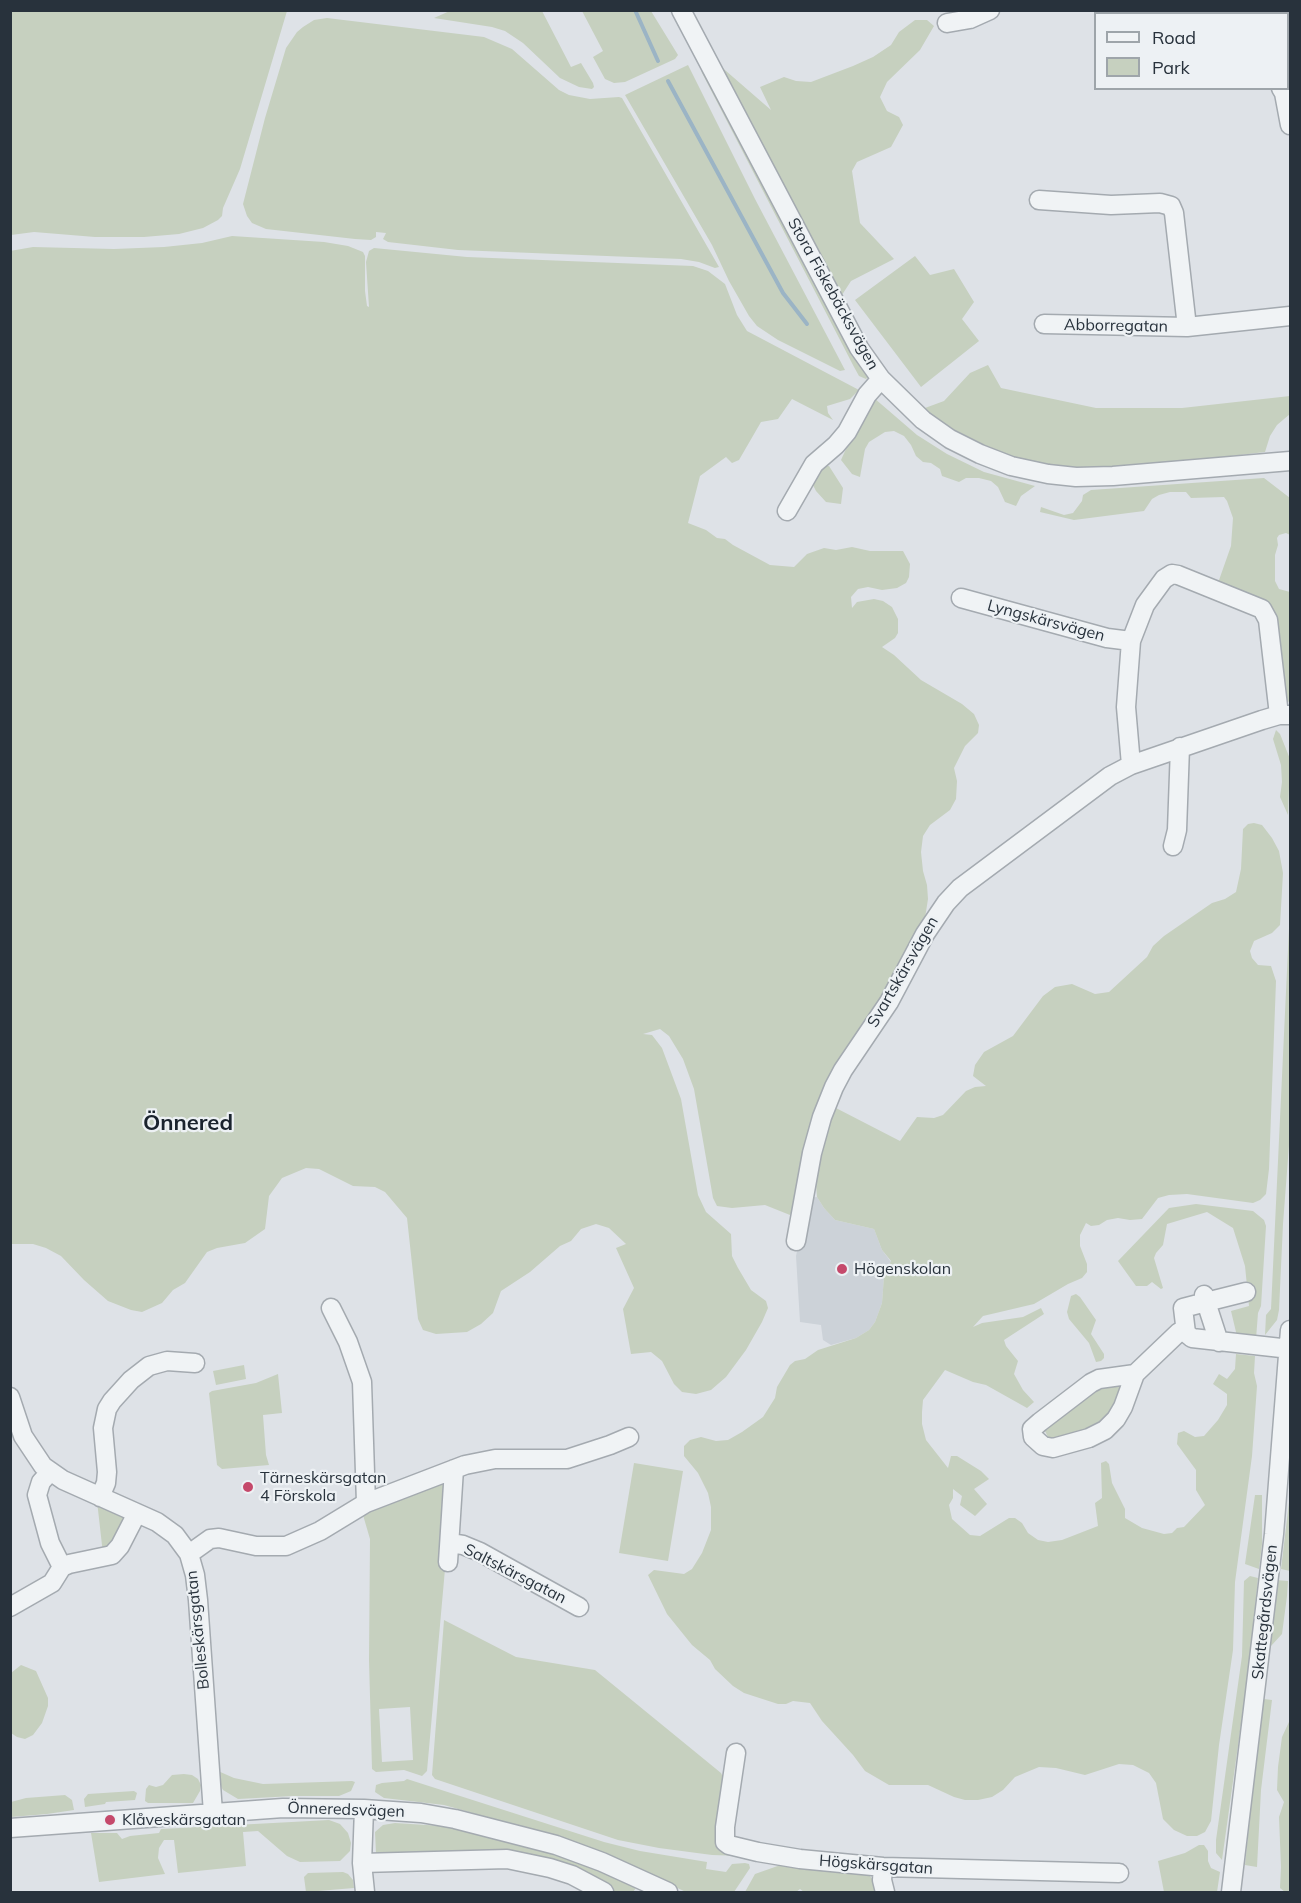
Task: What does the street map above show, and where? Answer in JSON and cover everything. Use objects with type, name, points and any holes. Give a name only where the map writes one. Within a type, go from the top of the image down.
[{"type":"street","name":"Stora Fiskebäcksvägen","points":[[681,10],[849,330],[881,379],[915,414],[960,444],[999,462],[1048,474],[1076,477],[1113,476],[1290,461]]},
{"type":"street","points":[[947,23],[970,19],[990,10]]},
{"type":"street","points":[[1285,91],[1290,125]]},
{"type":"street","name":"Abborregatan","points":[[1039,200],[1111,205],[1160,203],[1171,206],[1174,213],[1187,327]]},
{"type":"street","name":"Abborregatan","points":[[1044,324],[1187,327],[1290,316]]},
{"type":"street","points":[[787,511],[814,465],[847,432],[867,395],[881,379]]},
{"type":"street","points":[[1131,765],[1126,707],[1131,641],[1145,605],[1164,579],[1172,574],[1262,609],[1268,620],[1285,715]]},
{"type":"street","name":"Lyngskärsvägen","points":[[961,598],[1107,638],[1131,641]]},
{"type":"street","name":"Svartskärsvägen","points":[[796,1241],[812,1153],[822,1117],[834,1087],[889,1002],[936,915],[960,888],[1110,776],[1131,765],[1180,747],[1285,715]]},
{"type":"street","points":[[1173,846],[1177,830],[1180,747]]},
{"type":"street","points":[[1186,1333],[1183,1308],[1205,1299],[1246,1292]]},
{"type":"street","points":[[1205,1299],[1219,1342]]},
{"type":"street","points":[[330,1308],[348,1342],[362,1382],[366,1503]]},
{"type":"street","name":"Skattegårdsvägen","points":[[1231,1893],[1271,1561],[1290,1330]]},
{"type":"street","points":[[1135,1374],[1099,1379],[1091,1383],[1032,1429],[1033,1437],[1043,1446],[1053,1448],[1089,1438],[1105,1430],[1116,1419],[1135,1374],[1177,1333],[1186,1333],[1192,1338],[1219,1342],[1290,1349]]},
{"type":"street","points":[[100,1497],[106,1483],[104,1428],[107,1409],[112,1401],[131,1380],[149,1366],[167,1361],[195,1363]]},
{"type":"street","name":"Bolleskärsgatan","points":[[10,1397],[28,1447],[43,1466],[50,1472],[100,1497],[157,1522],[175,1534],[189,1554],[195,1575],[198,1600],[213,1813]]},
{"type":"street","points":[[189,1554],[210,1539],[219,1538],[256,1546],[286,1546],[321,1531],[366,1503],[454,1469],[495,1459],[567,1459],[629,1437]]},
{"type":"street","points":[[448,1562],[454,1469]]},
{"type":"street","points":[[50,1472],[40,1482],[38,1495],[50,1543],[62,1568]]},
{"type":"street","points":[[10,1607],[52,1583],[62,1568],[112,1555],[120,1546],[137,1513]]},
{"type":"street","name":"Saltskärsgatan","points":[[450,1543],[464,1545],[480,1552],[579,1607]]},
{"type":"street","name":"Högskärsgatan","points":[[736,1753],[726,1817],[725,1842],[737,1847],[783,1856],[883,1867],[1119,1873]]},
{"type":"street","name":"Önneredsvägen","points":[[10,1828],[283,1808],[364,1809],[445,1817],[541,1841],[602,1862],[668,1893]]},
{"type":"street","points":[[364,1809],[362,1863],[365,1893]]},
{"type":"street","points":[[362,1863],[507,1859],[561,1872],[593,1885],[604,1893]]},
{"type":"street","points":[[883,1867],[882,1880],[885,1893]]},
{"type":"shaded area","name":"Högenskolan","points":[[817,1197],[835,1220],[874,1229],[882,1250],[891,1262],[884,1276],[882,1303],[875,1322],[869,1330],[856,1338],[831,1345],[823,1340],[821,1325],[800,1322],[796,1256],[808,1198]]},
{"type":"green space","points":[[11,10],[287,11],[240,169],[223,208],[222,216],[203,228],[179,234],[95,237],[34,232],[11,235]]},
{"type":"green space","points":[[452,10],[542,11],[571,67],[581,63],[594,87],[592,89],[579,87],[560,78],[523,43],[505,31],[434,18]]},
{"type":"green space","points":[[582,11],[651,11],[678,55],[675,59],[625,82],[614,83],[605,79],[593,57],[603,51]]},
{"type":"green space","points":[[327,18],[484,37],[512,49],[559,90],[569,95],[590,99],[622,98],[719,267],[715,268],[681,259],[458,250],[388,242],[383,239],[386,233],[376,232],[376,237],[371,240],[355,239],[266,229],[252,223],[243,204],[286,48],[303,27],[314,20]]},
{"type":"green space","points":[[915,20],[927,20],[934,26],[920,50],[887,82],[880,97],[887,111],[899,117],[903,125],[891,147],[857,162],[852,171],[860,223],[894,259],[851,281],[840,298],[718,64],[771,110],[760,87],[784,77],[811,82],[853,66],[891,45],[899,32]]},
{"type":"green space","points":[[688,65],[845,370],[840,371],[778,340],[757,326],[749,316],[712,245],[625,95]]},
{"type":"green space","points":[[701,71],[705,74],[847,345],[868,377],[866,379],[859,376],[854,367]]},
{"type":"green space","points":[[232,236],[324,242],[348,246],[363,252],[365,291],[369,307],[366,262],[369,251],[374,248],[467,257],[693,266],[708,271],[725,284],[737,315],[747,331],[859,390],[850,399],[827,406],[828,413],[833,420],[792,399],[778,419],[761,422],[739,460],[732,463],[726,457],[700,476],[688,523],[706,530],[717,538],[725,539],[770,565],[794,567],[807,554],[824,548],[836,550],[852,547],[870,551],[903,551],[910,564],[906,583],[897,588],[882,590],[868,587],[858,589],[851,597],[852,608],[857,602],[874,599],[883,601],[892,607],[898,619],[898,633],[882,647],[921,680],[962,704],[974,714],[979,725],[978,733],[965,746],[954,768],[957,781],[956,799],[950,810],[930,825],[923,836],[921,852],[928,899],[925,918],[898,974],[836,1065],[795,1205],[790,1215],[765,1205],[732,1208],[717,1206],[713,1198],[694,1089],[683,1059],[669,1036],[660,1029],[643,1034],[652,1035],[662,1048],[681,1099],[698,1195],[706,1212],[731,1234],[732,1256],[738,1268],[751,1290],[766,1301],[768,1308],[746,1350],[726,1377],[711,1390],[696,1394],[682,1392],[674,1384],[662,1361],[651,1352],[631,1354],[623,1309],[634,1288],[616,1248],[626,1244],[609,1228],[596,1224],[581,1229],[571,1241],[560,1246],[530,1272],[501,1291],[493,1313],[481,1324],[467,1332],[436,1334],[423,1330],[418,1319],[407,1218],[385,1192],[375,1187],[353,1186],[319,1169],[306,1168],[282,1178],[269,1196],[265,1229],[245,1243],[207,1252],[185,1283],[173,1290],[162,1303],[142,1312],[108,1301],[61,1256],[46,1248],[33,1244],[11,1244],[10,251],[33,247],[114,249],[164,247],[202,243]]},
{"type":"green space","points":[[915,256],[930,275],[954,269],[974,302],[962,319],[979,341],[921,387],[855,300]]},
{"type":"green space","points":[[988,365],[1001,388],[1096,408],[1182,408],[1290,396],[1290,414],[1277,425],[1270,436],[1265,452],[1164,464],[1079,469],[1043,467],[994,454],[952,433],[925,408],[944,401],[970,373]]},
{"type":"green space","points":[[869,398],[874,398],[917,435],[947,454],[984,472],[1035,486],[1021,496],[1016,506],[1005,502],[998,487],[991,481],[966,478],[959,482],[942,476],[940,469],[931,463],[923,462],[916,456],[904,436],[894,431],[885,432],[869,442],[865,449],[860,477],[852,474],[841,460]]},
{"type":"green space","points":[[822,466],[829,466],[843,488],[841,504],[826,502],[811,481]]},
{"type":"green space","points":[[1264,478],[1290,498],[1290,535],[1286,533],[1277,538],[1275,581],[1279,589],[1290,592],[1290,702],[1285,701],[1271,611],[1218,583],[1231,546],[1233,518],[1224,497],[1191,498],[1186,492],[1170,492],[1152,499],[1144,511],[1074,520],[1040,512],[1041,507],[1064,515],[1073,513],[1082,501],[1083,495],[1091,490]]},
{"type":"green space","points":[[1276,730],[1280,734],[1290,759],[1288,815],[1280,797],[1281,765],[1273,739]]},
{"type":"green space","points":[[1248,824],[1262,825],[1272,838],[1279,851],[1283,873],[1280,925],[1272,933],[1254,941],[1250,951],[1258,965],[1271,966],[1276,981],[1269,1169],[1266,1194],[1253,1203],[1187,1194],[1169,1195],[1158,1198],[1142,1219],[1118,1218],[1091,1226],[1086,1223],[1080,1235],[1080,1246],[1087,1264],[1087,1272],[1082,1278],[1034,1304],[983,1316],[973,1327],[982,1323],[1023,1317],[1041,1308],[1044,1314],[1004,1340],[1018,1361],[1014,1374],[1023,1390],[1034,1402],[1027,1408],[986,1385],[945,1370],[923,1400],[922,1412],[926,1440],[948,1468],[951,1456],[957,1456],[981,1471],[989,1479],[974,1489],[987,1504],[975,1516],[960,1505],[962,1496],[953,1489],[953,1498],[949,1505],[952,1519],[970,1535],[980,1536],[1009,1518],[1015,1518],[1022,1523],[1028,1533],[1038,1540],[1048,1542],[1062,1540],[1098,1526],[1095,1503],[1102,1498],[1101,1463],[1106,1461],[1109,1464],[1112,1483],[1125,1509],[1125,1518],[1142,1528],[1164,1534],[1172,1533],[1177,1528],[1184,1527],[1205,1505],[1196,1490],[1196,1470],[1177,1444],[1178,1433],[1184,1431],[1195,1437],[1204,1436],[1227,1405],[1227,1394],[1213,1384],[1219,1374],[1227,1379],[1235,1369],[1236,1354],[1255,1356],[1254,1373],[1257,1386],[1252,1456],[1235,1582],[1233,1650],[1211,1821],[1205,1832],[1197,1836],[1187,1836],[1174,1830],[1163,1819],[1156,1783],[1149,1773],[1133,1765],[1119,1764],[1085,1775],[1056,1768],[1039,1767],[1015,1777],[1003,1790],[992,1797],[978,1800],[954,1797],[928,1785],[889,1785],[865,1771],[822,1721],[810,1703],[793,1701],[778,1704],[744,1693],[733,1686],[715,1669],[710,1660],[692,1645],[667,1614],[648,1575],[654,1570],[684,1574],[692,1569],[702,1553],[711,1530],[711,1507],[708,1493],[698,1473],[684,1456],[684,1446],[690,1440],[701,1437],[716,1441],[728,1440],[742,1432],[763,1417],[775,1398],[777,1387],[790,1365],[818,1350],[856,1338],[869,1330],[875,1322],[882,1303],[884,1276],[891,1261],[882,1250],[874,1229],[835,1220],[817,1197],[819,1147],[834,1107],[900,1141],[917,1117],[934,1118],[943,1115],[966,1091],[986,1086],[973,1076],[975,1065],[984,1052],[1013,1036],[1043,996],[1055,987],[1072,984],[1095,994],[1109,992],[1147,957],[1153,946],[1164,936],[1212,903],[1236,892],[1241,869],[1243,829]]},
{"type":"green space","points":[[1290,907],[1290,1132],[1279,1310],[1277,1320],[1265,1335],[1266,1315],[1271,1309]]},
{"type":"green space","points":[[1196,1204],[1253,1211],[1264,1220],[1266,1226],[1261,1306],[1258,1313],[1256,1339],[1235,1339],[1236,1332],[1231,1311],[1249,1306],[1245,1266],[1233,1228],[1207,1212],[1167,1224],[1163,1245],[1154,1258],[1163,1288],[1161,1289],[1152,1282],[1147,1286],[1136,1286],[1118,1261],[1169,1208]]},
{"type":"green space","points":[[1076,1294],[1096,1320],[1091,1334],[1104,1354],[1101,1361],[1096,1362],[1089,1343],[1069,1319],[1067,1312],[1071,1296]]},
{"type":"green space","points":[[244,1365],[246,1379],[216,1385],[213,1371]]},
{"type":"green space","points":[[278,1374],[282,1413],[263,1415],[269,1465],[222,1469],[217,1465],[209,1393],[256,1383]]},
{"type":"green space","points":[[1118,1381],[1122,1385],[1119,1401],[1101,1426],[1052,1440],[1048,1437],[1044,1429],[1099,1384]]},
{"type":"green space","points":[[634,1463],[683,1471],[668,1561],[619,1553]]},
{"type":"green space","points":[[447,1479],[445,1569],[427,1771],[422,1776],[404,1770],[376,1772],[372,1769],[369,1660],[370,1539],[363,1515],[367,1507]],"holes":[[[410,1707],[413,1760],[382,1762],[379,1709]]]},
{"type":"green space","points":[[1290,1494],[1290,1571],[1281,1569]]},
{"type":"green space","points":[[1255,1495],[1262,1495],[1262,1544],[1259,1569],[1245,1564]]},
{"type":"green space","points":[[97,1501],[125,1514],[125,1527],[103,1554]]},
{"type":"green space","points":[[1250,1576],[1258,1578],[1249,1667],[1222,1860],[1216,1853],[1216,1840],[1242,1656],[1244,1581]]},
{"type":"green space","points":[[1276,1580],[1288,1581],[1287,1596],[1282,1634],[1271,1646],[1272,1613]]},
{"type":"green space","points":[[444,1620],[516,1657],[595,1670],[721,1773],[724,1779],[717,1837],[745,1856],[712,1855],[618,1840],[435,1779],[432,1775]]},
{"type":"green space","points":[[21,1665],[36,1671],[48,1698],[48,1706],[42,1723],[33,1735],[25,1739],[11,1733],[11,1673]]},
{"type":"green space","points":[[1264,1699],[1272,1700],[1261,1790],[1257,1867],[1245,1865]]},
{"type":"green space","points":[[1290,1711],[1290,1892],[1285,1892],[1280,1888],[1279,1817],[1284,1802],[1277,1790],[1282,1737],[1289,1722]]},
{"type":"green space","points":[[218,1771],[234,1778],[263,1784],[355,1782],[351,1791],[339,1796],[238,1799],[223,1790],[219,1783]]},
{"type":"green space","points":[[172,1775],[192,1775],[201,1785],[193,1803],[148,1803],[145,1801],[146,1789],[149,1785],[156,1787],[163,1785]]},
{"type":"green space","points":[[407,1779],[604,1842],[640,1851],[707,1862],[706,1869],[726,1872],[732,1864],[745,1863],[749,1864],[750,1868],[734,1892],[686,1892],[569,1840],[444,1805],[384,1798],[375,1792],[376,1785]]},
{"type":"green space","points":[[134,1791],[137,1793],[135,1800],[106,1802],[85,1807],[84,1799],[88,1794]]},
{"type":"green space","points":[[65,1795],[72,1800],[74,1810],[11,1817],[11,1802],[26,1798]]},
{"type":"green space","points":[[329,1820],[340,1824],[348,1833],[351,1843],[350,1851],[340,1861],[300,1862],[287,1856],[258,1831],[243,1832],[246,1866],[178,1873],[174,1840],[164,1840],[159,1848],[158,1858],[165,1874],[99,1882],[91,1833],[117,1833],[122,1839],[159,1833],[161,1829]]},
{"type":"green space","points":[[395,1823],[442,1826],[493,1836],[599,1869],[636,1888],[633,1892],[612,1892],[583,1874],[386,1858],[376,1853],[375,1832],[383,1825]]},
{"type":"green space","points":[[1199,1845],[1204,1845],[1208,1851],[1211,1868],[1220,1872],[1217,1892],[1164,1892],[1158,1861],[1185,1853]]},
{"type":"green space","points":[[789,1862],[865,1870],[874,1881],[877,1892],[804,1892],[800,1889],[796,1892],[745,1892],[755,1874]]},
{"type":"green space","points":[[343,1872],[353,1880],[354,1888],[306,1892],[304,1877],[308,1873]]},
{"type":"waterway","points":[[635,10],[658,61]]},
{"type":"waterway","points":[[668,81],[783,293],[807,324]]},
{"type":"place","name":"Högenskolan","points":[[842,1269]]},
{"type":"place","name":"Tärneskärsgatan 4 Förskola","points":[[248,1487]]},
{"type":"place","name":"Klåveskärsgatan","points":[[110,1820]]},
{"type":"district","name":"Önnered","points":[[188,1123]]}]
